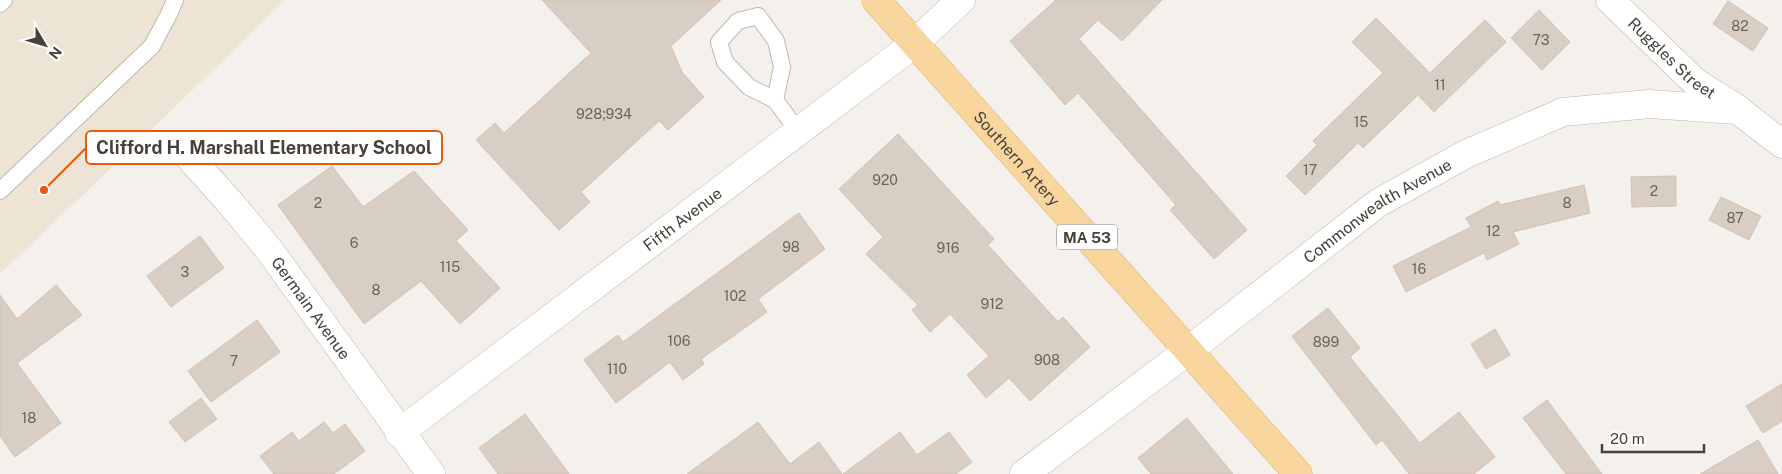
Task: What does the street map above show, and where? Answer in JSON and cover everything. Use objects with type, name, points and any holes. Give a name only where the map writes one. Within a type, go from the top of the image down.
[{"type":"main road","name":"Southern Artery","points":[[876,0],[1298,474]]},
{"type":"street","name":"Fifth Avenue","points":[[399,432],[914,44],[961,0]]},
{"type":"street","name":"Ruggles Street","points":[[1610,0],[1695,82],[1738,110]]},
{"type":"street","name":"Commonwealth Avenue","points":[[1024,474],[1189,350],[1378,202],[1466,154],[1563,112],[1649,104],[1738,110]]},
{"type":"street","points":[[1738,110],[1782,144]]},
{"type":"street","name":"Germain Avenue","points":[[182,149],[233,206],[270,252],[431,474]]},
{"type":"lane","points":[[0,4],[4,0]]},
{"type":"lane","points":[[0,191],[152,46],[170,14],[175,0]]},
{"type":"lane","points":[[775,100],[782,67],[776,42],[758,16],[738,21],[720,42],[725,62],[749,87],[775,100],[798,131]]},
{"type":"shaded area","points":[[0,0],[285,0],[0,274]]},
{"type":"building","points":[[542,0],[721,0],[671,46],[682,72],[704,97],[668,130],[659,121],[581,192],[590,202],[559,230],[476,140],[495,123],[504,133],[591,53]]},
{"type":"building","points":[[1056,0],[1162,0],[1122,41],[1098,20],[1079,39],[1247,230],[1214,259],[1170,210],[1176,205],[1078,93],[1065,105],[1010,41]]},
{"type":"building","points":[[1728,1],[1768,28],[1753,51],[1713,24]]},
{"type":"building","points":[[1539,10],[1570,42],[1542,70],[1511,38]]},
{"type":"building","points":[[1376,18],[1430,73],[1485,20],[1506,42],[1434,112],[1418,95],[1363,148],[1358,143],[1305,195],[1286,176],[1317,145],[1313,141],[1383,73],[1352,42]]},
{"type":"building","points":[[898,134],[994,239],[988,245],[1058,322],[1063,317],[1090,347],[1030,401],[1009,378],[986,398],[967,375],[989,356],[950,314],[930,332],[912,310],[918,305],[866,254],[883,237],[839,189]]},
{"type":"building","points":[[332,166],[363,207],[414,171],[468,230],[456,241],[500,288],[460,324],[421,281],[364,324],[278,205]]},
{"type":"building","points":[[1676,176],[1676,206],[1632,207],[1631,177]]},
{"type":"building","points":[[1584,185],[1590,213],[1513,232],[1519,244],[1487,260],[1484,253],[1406,292],[1393,266],[1471,227],[1466,218],[1498,201],[1500,205]]},
{"type":"building","points":[[1721,197],[1761,216],[1749,240],[1709,220]]},
{"type":"building","points":[[799,213],[825,249],[758,299],[767,312],[701,359],[704,364],[683,380],[670,362],[616,403],[584,360],[618,335],[623,342]]},
{"type":"building","points":[[200,236],[224,268],[171,307],[147,276]]},
{"type":"building","points":[[56,285],[82,315],[17,363],[61,423],[15,457],[0,436],[0,295],[17,319]]},
{"type":"building","points":[[1328,308],[1360,348],[1350,357],[1420,443],[1459,412],[1495,457],[1474,474],[1409,474],[1382,440],[1376,445],[1292,336]]},
{"type":"building","points":[[257,320],[280,352],[211,402],[188,371]]},
{"type":"building","points":[[1495,329],[1510,355],[1486,369],[1471,344]]},
{"type":"building","points":[[1782,384],[1782,421],[1763,433],[1746,406]]},
{"type":"building","points":[[201,398],[217,419],[185,442],[169,422]]},
{"type":"building","points":[[1547,400],[1602,474],[1566,474],[1523,418]]},
{"type":"building","points":[[525,414],[569,474],[498,474],[479,448]]},
{"type":"building","points":[[1187,418],[1233,474],[1151,474],[1138,458]]},
{"type":"building","points":[[324,422],[333,433],[345,424],[365,451],[334,474],[274,474],[260,456],[292,432],[299,441]]},
{"type":"building","points":[[758,422],[790,464],[819,442],[842,474],[687,474]]},
{"type":"building","points":[[900,432],[917,455],[949,432],[972,462],[956,474],[843,474]]},
{"type":"building","points":[[1758,440],[1778,474],[1700,474]]},
{"type":"place","name":"Clifford H. Marshall Elementary School","points":[[44,190]]}]
